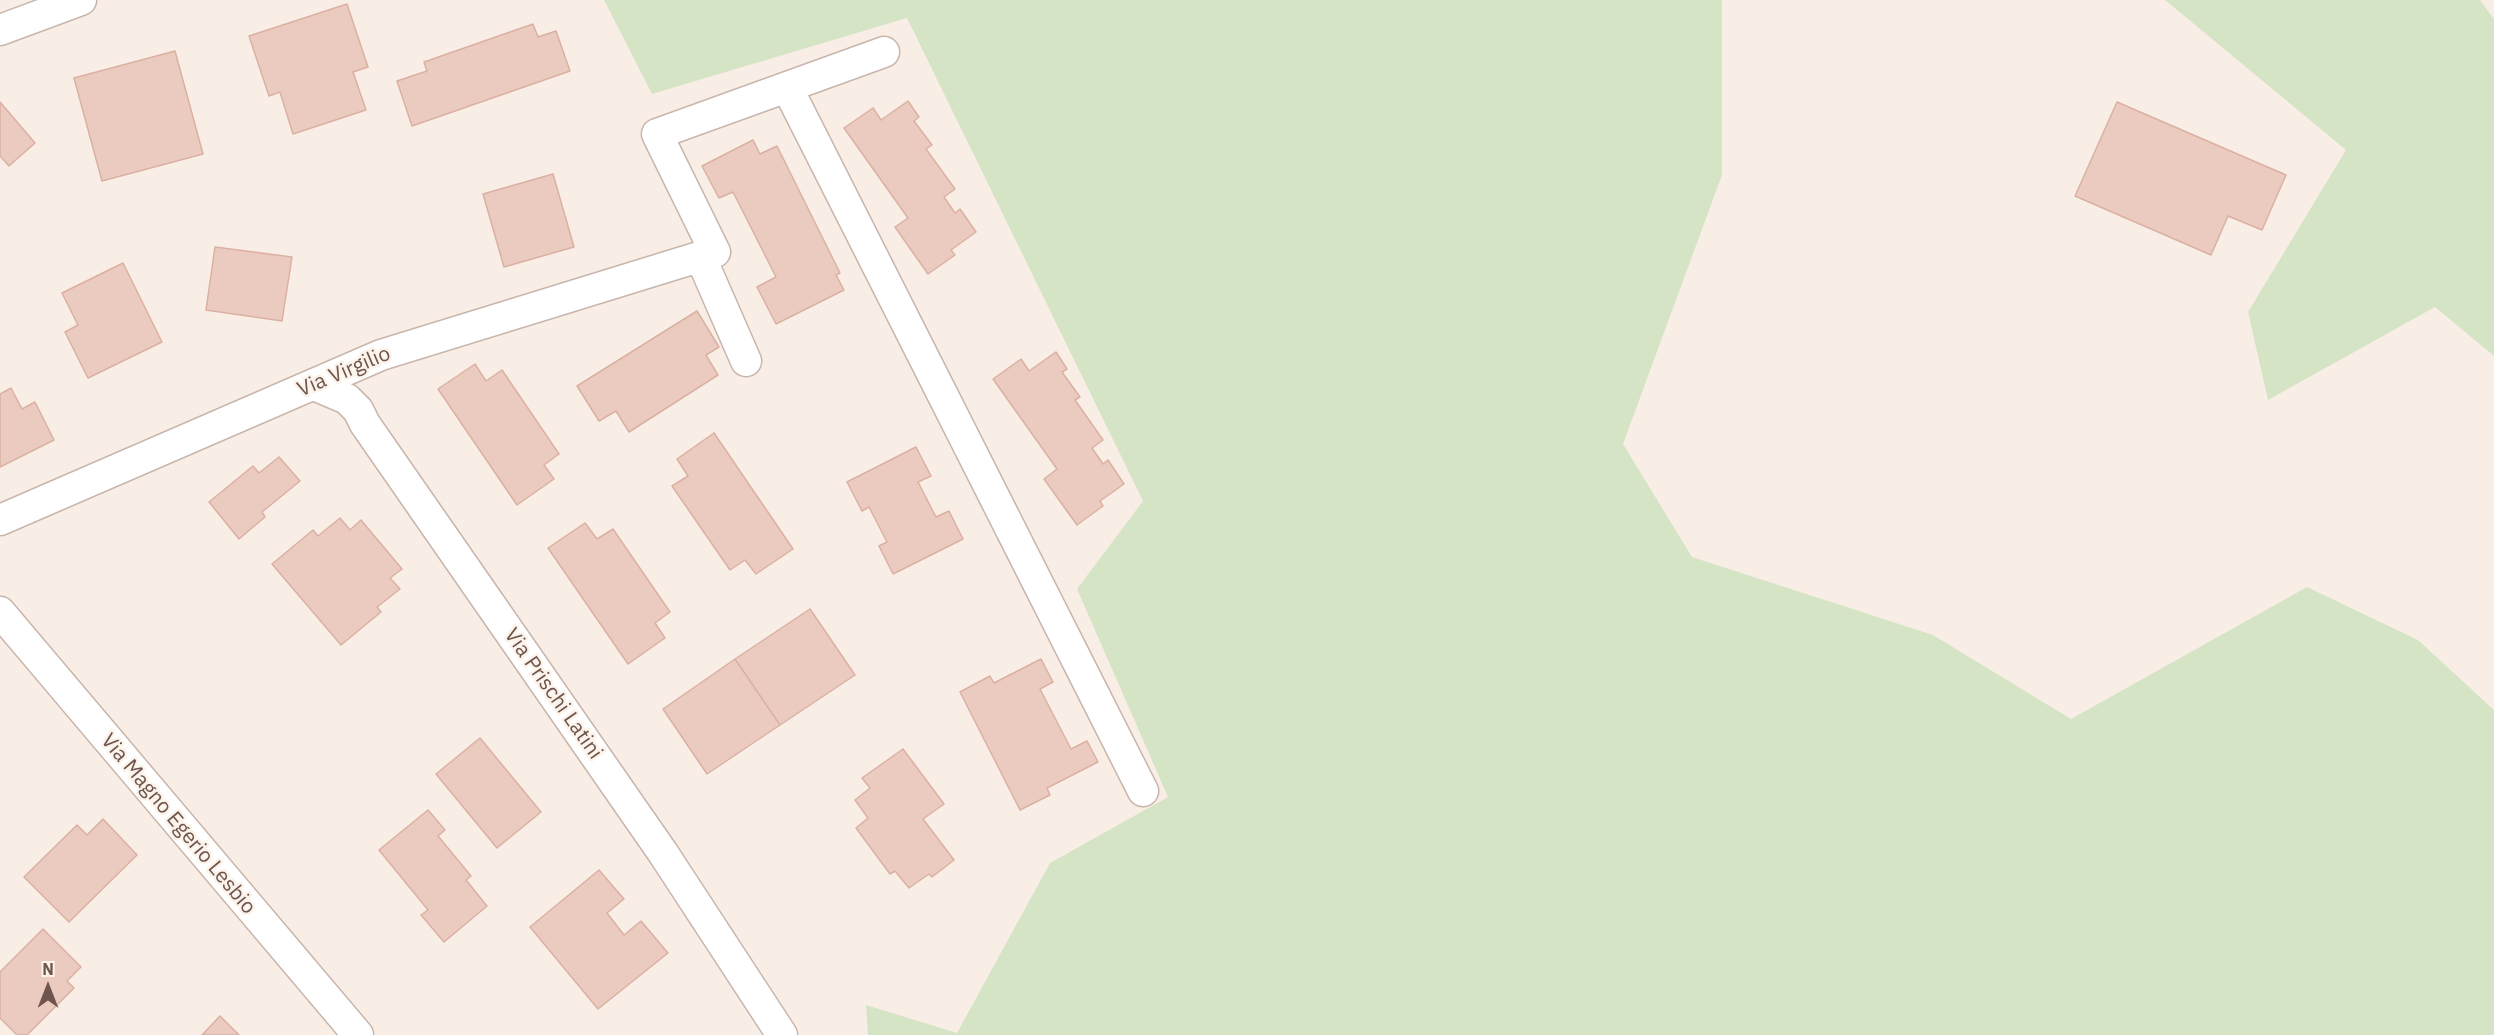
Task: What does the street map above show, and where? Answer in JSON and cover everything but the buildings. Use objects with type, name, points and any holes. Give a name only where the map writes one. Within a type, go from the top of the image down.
[{"type":"street","points":[[0,30],[81,0]]},
{"type":"street","points":[[746,361],[700,258],[715,252],[657,134],[884,52]]},
{"type":"street","points":[[787,87],[1143,791]]},
{"type":"street","name":"Via Virgilio","points":[[0,520],[381,355],[700,258]]},
{"type":"street","name":"Via Prischi Latini","points":[[314,385],[346,399],[358,410],[365,424],[663,853],[772,1031]]},
{"type":"street","name":"Via Magno Egerio Lesbio","points":[[0,612],[358,1035]]},
{"type":"green space","points":[[604,0],[1722,0],[1722,175],[1623,444],[1692,557],[1933,635],[2071,719],[2307,587],[2418,640],[2494,710],[2494,1035],[868,1035],[866,1005],[957,1033],[1050,863],[1168,797],[1077,589],[1143,501],[907,18],[652,94]]},
{"type":"green space","points":[[2165,0],[2480,0],[2494,19],[2494,356],[2435,307],[2268,400],[2248,312],[2346,150]]}]
